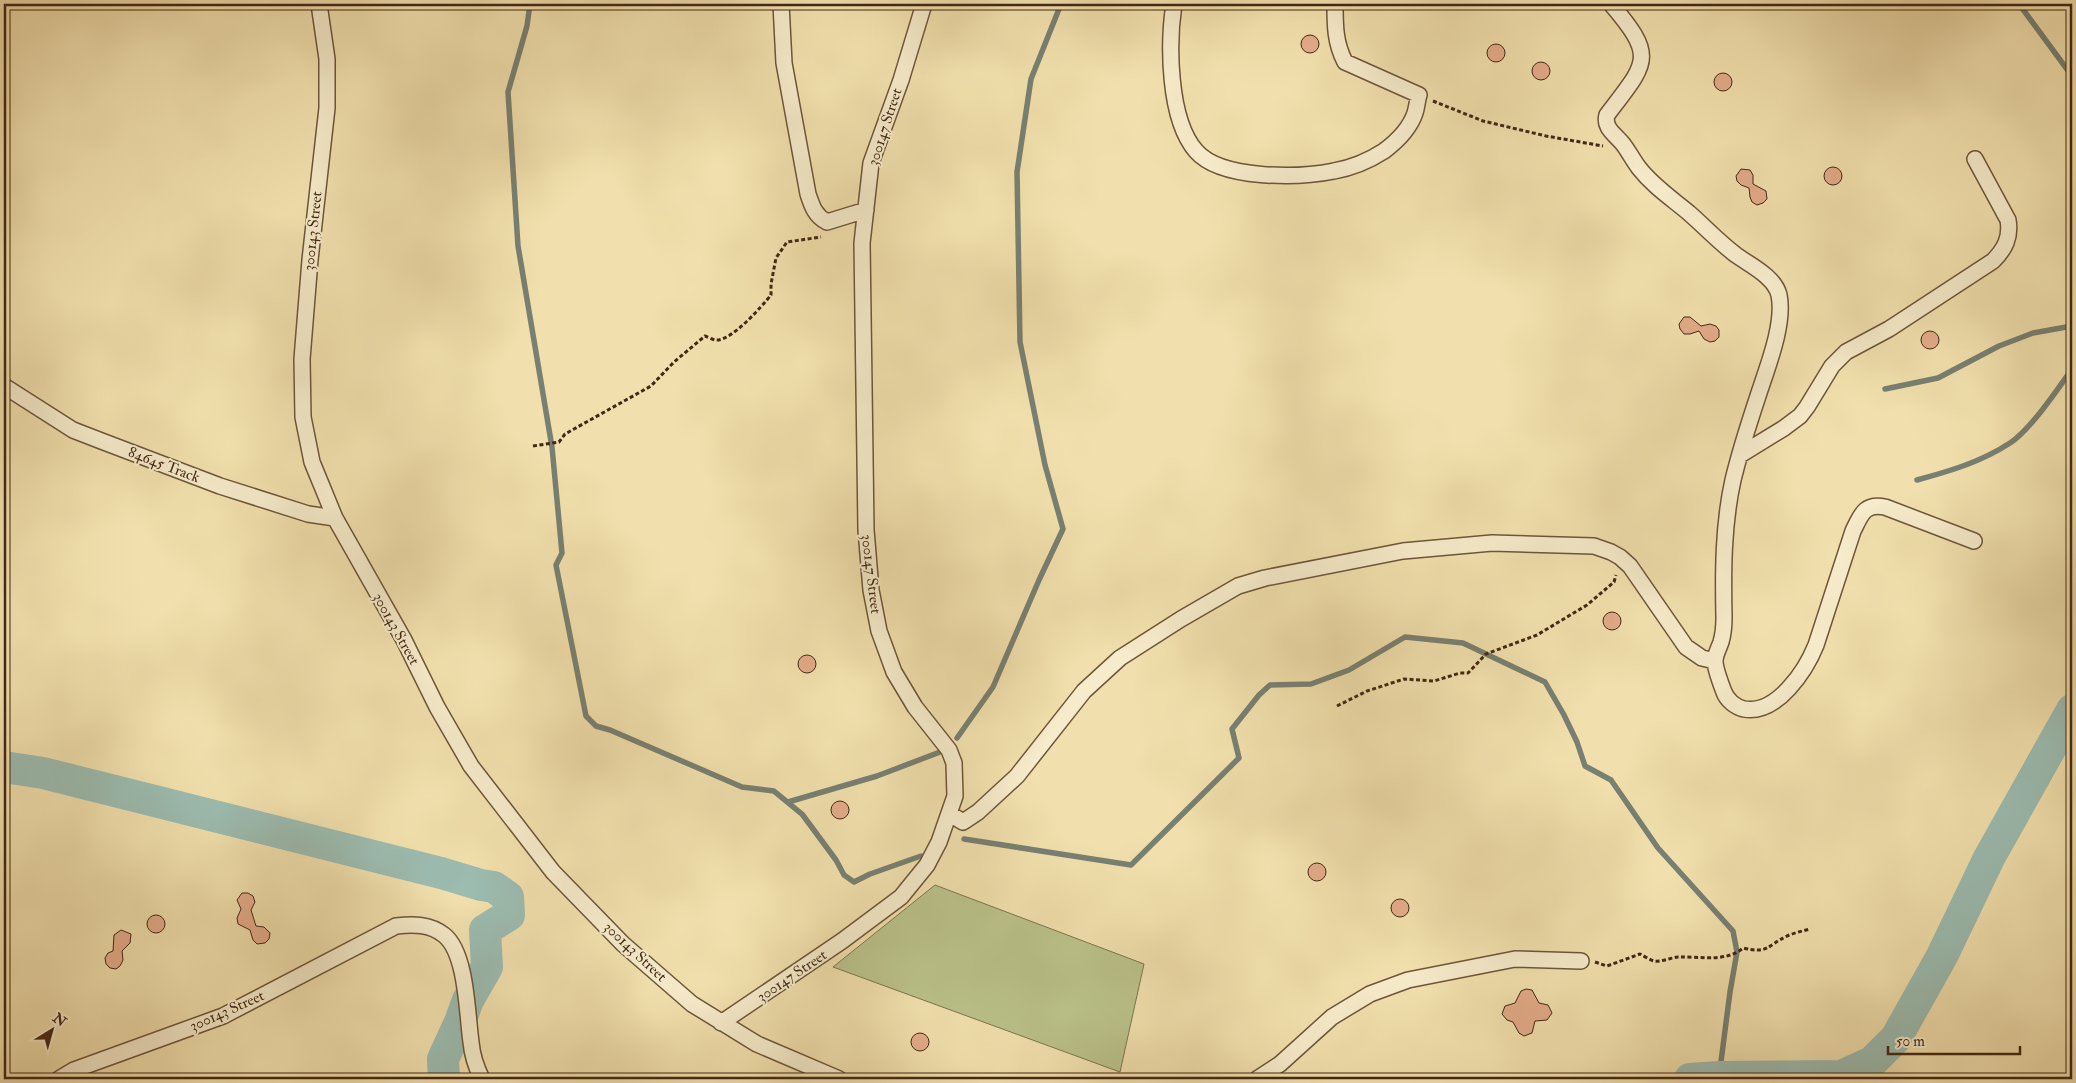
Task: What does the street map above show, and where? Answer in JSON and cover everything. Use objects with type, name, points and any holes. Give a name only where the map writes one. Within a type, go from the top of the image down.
[{"type":"street","name":"300143 Street","points":[[319,4],[327,59],[326,108],[308,280],[302,359],[302,416],[312,462],[334,518],[404,640],[437,706],[471,766],[553,872],[616,938],[692,1004],[758,1044],[840,1079]]},
{"type":"street","points":[[781,4],[784,63],[812,208],[821,219],[827,222],[866,210]]},
{"type":"street","name":"300147 Street","points":[[721,1023],[842,941],[901,897],[927,865],[940,842],[955,796],[954,763],[942,739],[915,707],[894,672],[879,631],[871,590],[866,530],[862,243],[871,163],[901,80],[924,4]]},
{"type":"street","points":[[1174,4],[1170,25],[1171,71],[1176,105],[1185,133],[1195,150],[1205,159],[1218,166],[1236,172],[1298,175],[1335,171],[1358,163],[1384,150],[1402,135],[1413,117],[1418,95],[1345,62],[1339,51],[1335,35],[1335,4]]},
{"type":"street","points":[[1611,4],[1628,23],[1641,46],[1643,56],[1634,80],[1606,119],[1608,127],[1639,168],[1658,189],[1690,214],[1706,231],[1761,272],[1773,284],[1779,294],[1776,342],[1733,481],[1724,546],[1722,588],[1724,620],[1722,640],[1715,661],[1724,693],[1738,708],[1753,710],[1760,708],[1774,701],[1788,689],[1809,663],[1853,531],[1861,514],[1870,507],[1875,505],[1885,507],[1974,541]]},
{"type":"street","points":[[1740,455],[1800,416],[1832,366],[1846,352],[1889,329],[1993,261],[2001,252],[2010,231],[2008,220],[1975,159]]},
{"type":"street","name":"84645 Track","points":[[4,386],[73,430],[229,489],[308,514],[334,518]]},
{"type":"street","points":[[950,814],[963,822],[978,812],[1017,776],[1084,691],[1120,658],[1181,619],[1238,586],[1265,578],[1403,551],[1492,543],[1594,546],[1620,556],[1650,592],[1686,647],[1702,658],[1715,661]]},
{"type":"street","name":"300143 Street","points":[[59,1079],[74,1070],[223,1016],[396,926],[417,924],[428,927],[445,936],[454,947],[468,1000],[471,1045],[482,1079]]},
{"type":"street","points":[[1257,1079],[1280,1064],[1332,1017],[1370,994],[1408,980],[1515,959],[1578,961]]},
{"type":"path","points":[[1418,95],[1483,121],[1546,136],[1627,150]]},
{"type":"path","points":[[533,446],[559,442],[565,434],[651,386],[705,336],[716,340],[726,337],[757,312],[771,295],[776,258],[787,242],[820,238],[829,225],[827,222]]},
{"type":"path","points":[[1338,706],[1367,691],[1404,679],[1434,681],[1460,673],[1468,673],[1486,654],[1537,635],[1587,605],[1614,582],[1620,556]]},
{"type":"path","points":[[1578,961],[1586,958],[1607,966],[1640,954],[1654,960],[1678,957],[1701,959],[1726,956],[1743,948],[1758,951],[1771,947],[1786,936],[1810,929]]},
{"type":"green space","points":[[935,885],[1144,964],[1120,1072],[833,967]]},
{"type":"building","points":[[1310,35],[1316,38],[1319,44],[1316,50],[1310,53],[1304,50],[1301,44],[1304,38]]},
{"type":"building","points":[[1496,44],[1502,47],[1505,53],[1502,59],[1496,62],[1490,59],[1487,53],[1490,47]]},
{"type":"building","points":[[1541,62],[1547,65],[1550,71],[1547,77],[1541,80],[1535,77],[1532,71],[1535,65]]},
{"type":"building","points":[[1723,73],[1729,76],[1732,82],[1729,88],[1723,91],[1717,88],[1714,82],[1717,76]]},
{"type":"building","points":[[1833,167],[1839,170],[1842,176],[1839,182],[1833,185],[1827,182],[1824,176],[1827,170]]},
{"type":"building","points":[[1741,169],[1750,170],[1753,175],[1753,184],[1766,191],[1767,199],[1763,203],[1757,205],[1752,202],[1749,188],[1737,181],[1736,176]]},
{"type":"building","points":[[1684,317],[1690,317],[1701,326],[1710,324],[1716,326],[1719,330],[1719,337],[1715,341],[1710,342],[1704,339],[1699,331],[1684,334],[1679,324]]},
{"type":"building","points":[[1930,331],[1936,334],[1939,340],[1936,346],[1930,349],[1924,346],[1921,340],[1924,334]]},
{"type":"building","points":[[1612,612],[1618,615],[1621,621],[1618,627],[1612,630],[1606,627],[1603,621],[1606,615]]},
{"type":"building","points":[[807,655],[813,658],[816,664],[813,670],[807,673],[801,670],[798,664],[801,658]]},
{"type":"building","points":[[840,801],[846,804],[849,810],[846,816],[840,819],[834,816],[831,810],[834,804]]},
{"type":"building","points":[[1317,863],[1323,866],[1326,872],[1323,878],[1317,881],[1311,878],[1308,872],[1311,866]]},
{"type":"building","points":[[242,893],[248,893],[253,896],[255,902],[251,910],[256,926],[264,927],[270,933],[269,939],[265,943],[257,944],[253,940],[250,930],[238,924],[237,918],[241,909],[237,900]]},
{"type":"building","points":[[1400,899],[1406,902],[1409,908],[1406,914],[1400,917],[1394,914],[1391,908],[1394,902]]},
{"type":"building","points":[[156,915],[162,918],[165,924],[162,930],[156,933],[150,930],[147,924],[150,918]]},
{"type":"building","points":[[121,930],[131,934],[130,943],[122,951],[123,960],[120,966],[116,969],[110,968],[106,964],[105,958],[108,953],[113,951],[114,935]]},
{"type":"building","points":[[1526,989],[1532,990],[1539,1003],[1548,1005],[1552,1013],[1547,1020],[1535,1021],[1532,1033],[1524,1036],[1519,1033],[1513,1022],[1507,1020],[1502,1014],[1505,1006],[1515,1003],[1521,991]]},
{"type":"building","points":[[920,1033],[926,1036],[929,1042],[926,1048],[920,1051],[914,1048],[911,1042],[914,1036]]},
{"type":"waterway","points":[[530,4],[527,26],[508,92],[518,246],[552,447],[562,553],[556,565],[586,716],[596,726],[610,730],[742,787],[774,791],[802,814],[836,860],[844,875],[854,882],[870,874],[921,856]]},
{"type":"waterway","points":[[957,738],[993,687],[1063,529],[1045,465],[1020,342],[1017,172],[1031,79],[1061,4]]},
{"type":"waterway","points":[[2019,4],[2072,76]]},
{"type":"waterway","points":[[1885,389],[1938,378],[1999,346],[2033,333],[2072,326]]},
{"type":"waterway","points":[[1917,480],[1977,461],[2010,443],[2035,419],[2072,369]]},
{"type":"waterway","points":[[964,839],[1131,865],[1239,758],[1232,729],[1259,695],[1270,685],[1311,684],[1349,670],[1405,637],[1463,643],[1545,682],[1577,742],[1585,766],[1611,780],[1658,848],[1733,931],[1737,952],[1719,1077]]},
{"type":"waterway","points":[[1690,1079],[1841,1076],[1872,1062],[1896,1038],[1942,956],[1989,858],[2072,710]]},
{"type":"waterway","points":[[788,802],[877,776],[940,752]]},
{"type":"waterway","points":[[4,767],[43,773],[494,887],[508,897],[509,915],[485,930],[487,967],[468,1000],[443,1059],[444,1079]]}]
